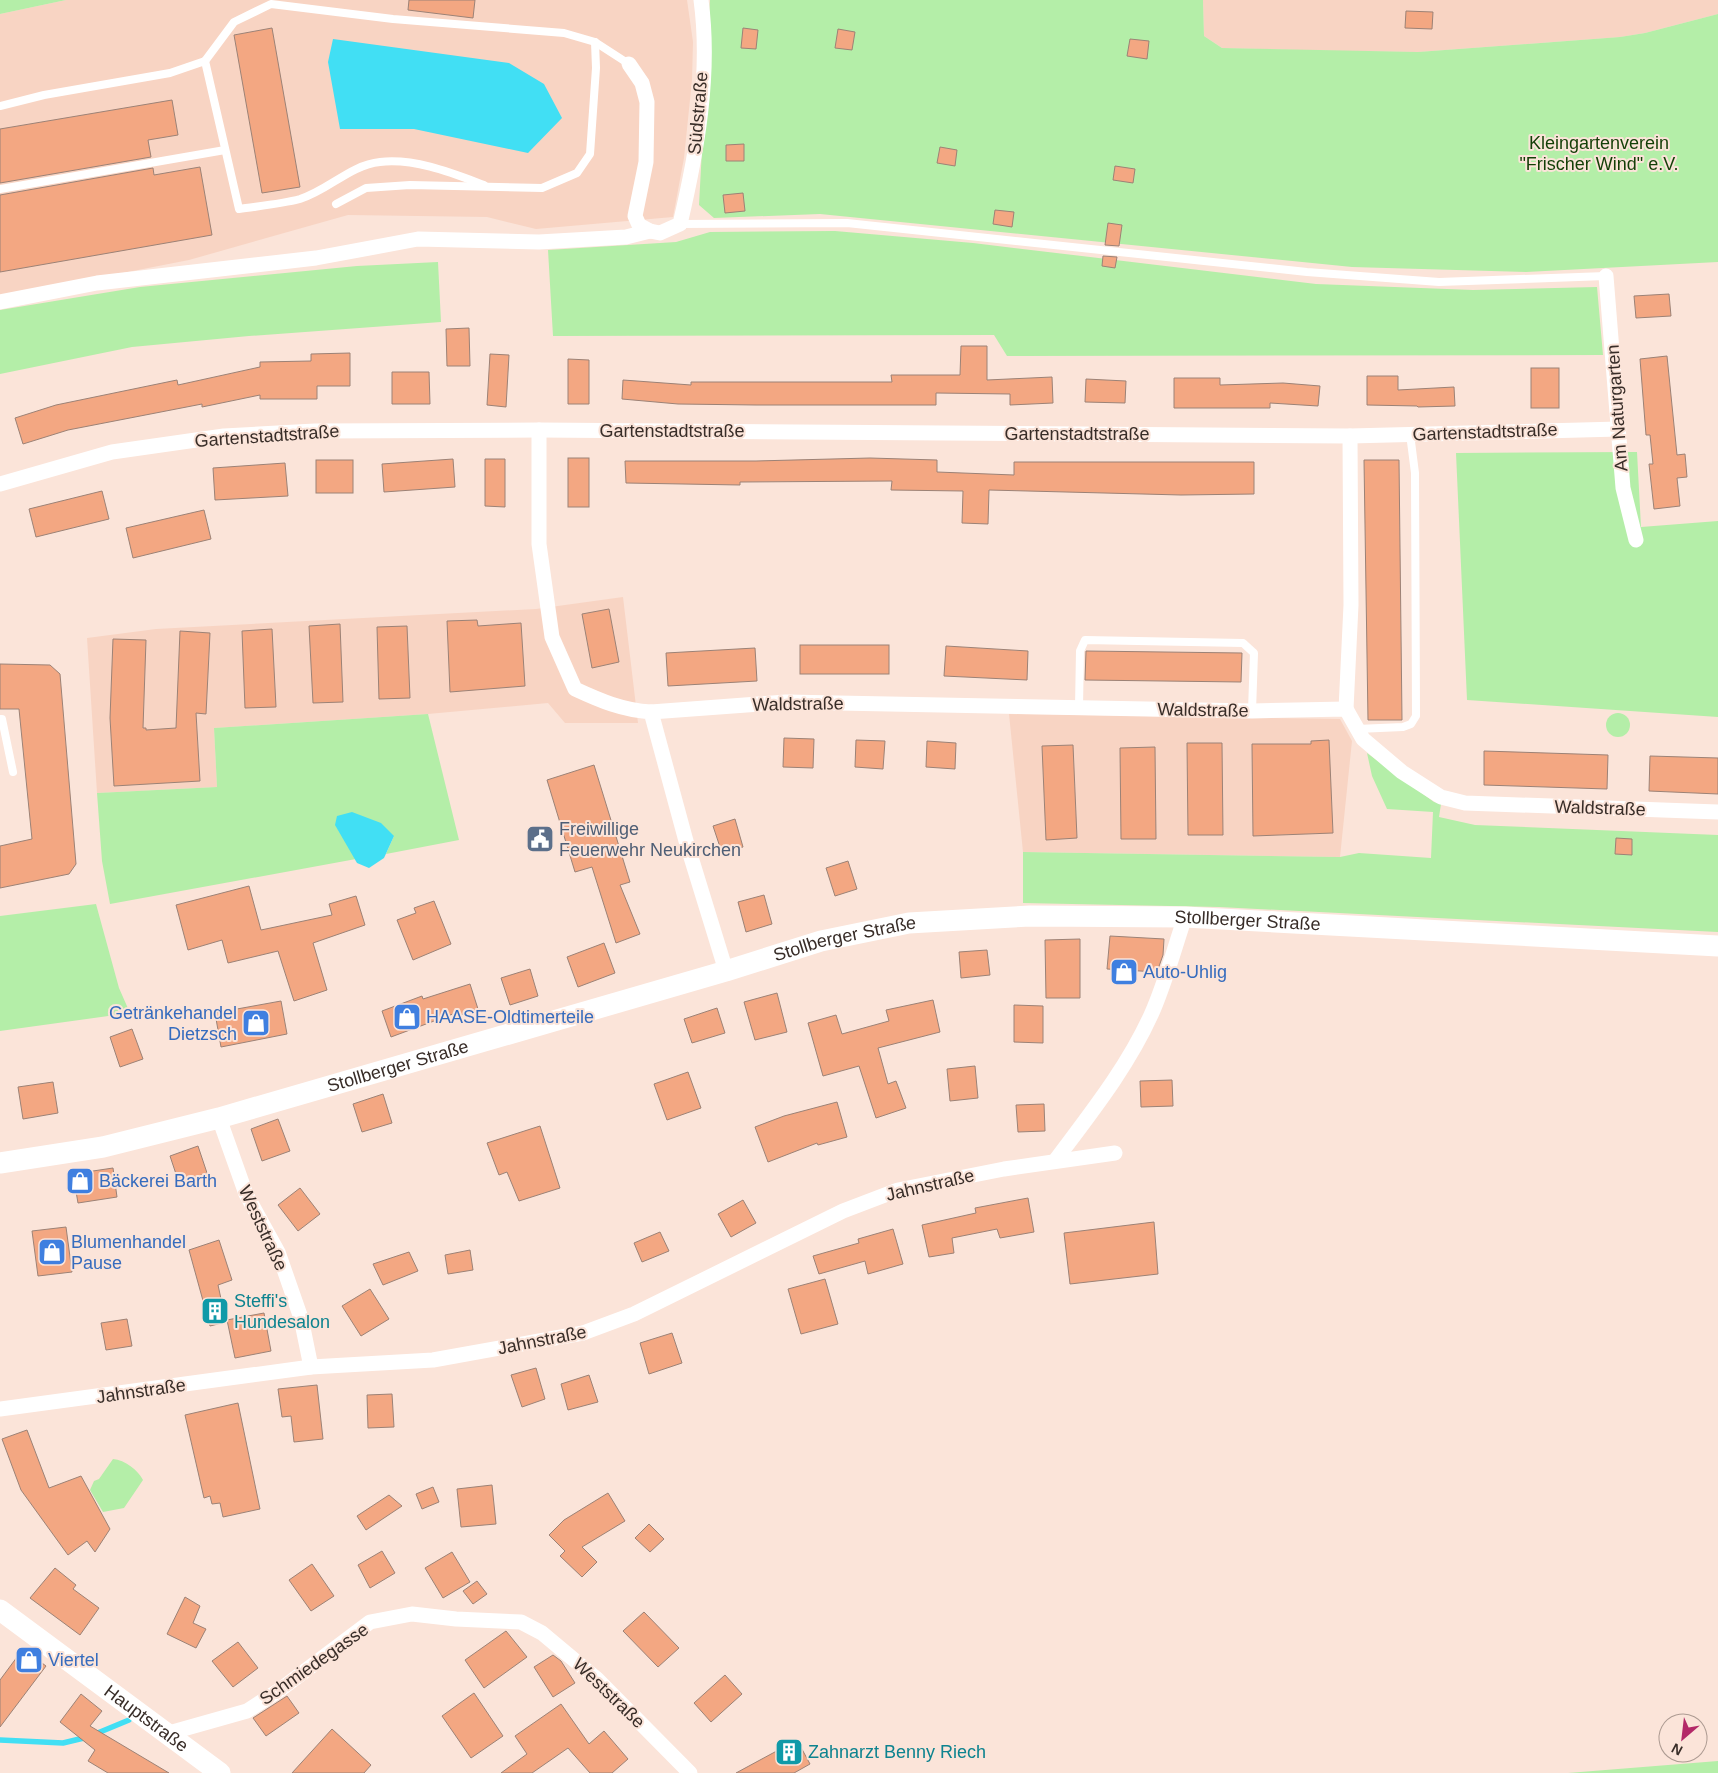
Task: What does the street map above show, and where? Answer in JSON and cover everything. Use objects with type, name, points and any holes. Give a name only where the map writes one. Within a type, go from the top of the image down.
[{"type":"main road","name":"Stollberger Straße","points":[[0,1163],[102,1147],[219,1118],[726,971],[820,941],[909,923],[1030,916],[1185,917],[1718,946]]},
{"type":"main road","name":"Hauptstraße","points":[[0,1610],[169,1733],[220,1773]]},
{"type":"street","name":"Südstraße","points":[[680,224],[691,178],[702,98],[703,27],[701,0]]},
{"type":"street","points":[[629,64],[642,83],[647,102],[646,162],[636,216],[639,225],[650,231],[660,233],[680,224]]},
{"type":"street","points":[[0,302],[98,283],[316,258],[418,239],[539,242],[626,237],[650,231]]},
{"type":"street","name":"Am Naturgarten","points":[[1606,276],[1623,488],[1636,540]]},
{"type":"street","name":"Gartenstadtstraße","points":[[0,484],[112,452],[224,436],[315,431],[539,430],[1350,436],[1619,429]]},
{"type":"street","name":"Waldstraße","points":[[539,430],[539,544],[552,637],[575,689],[606,704],[628,711],[651,712],[786,702],[1346,710],[1362,739],[1402,772],[1441,797],[1465,803],[1718,812]]},
{"type":"street","points":[[1346,710],[1351,605],[1350,436]]},
{"type":"street","points":[[651,712],[686,841],[726,971]]},
{"type":"street","points":[[1055,1161],[1131,1054],[1152,1013],[1185,917]]},
{"type":"street","name":"Weststraße","points":[[219,1118],[246,1194],[278,1252],[301,1318],[311,1367]]},
{"type":"street","name":"Jahnstraße","points":[[0,1409],[311,1367],[433,1360],[583,1333],[634,1314],[843,1211],[898,1190],[1055,1161],[1115,1153]]},
{"type":"street","name":"Schmiedegasse","points":[[169,1733],[247,1711],[281,1689],[370,1622],[412,1614],[456,1619],[521,1622]]},
{"type":"street","name":"Weststraße","points":[[521,1622],[542,1633],[570,1654],[690,1773]]},
{"type":"lane","points":[[0,106],[44,95],[170,72],[205,61],[234,22],[271,4],[393,19],[564,33],[595,42],[629,64]]},
{"type":"lane","points":[[336,204],[366,188],[410,185],[484,185],[542,188],[577,173],[590,154],[596,68],[595,42]]},
{"type":"lane","points":[[205,61],[239,209],[300,198],[332,185],[356,168],[380,162],[413,164],[453,173],[484,185]]},
{"type":"lane","points":[[0,189],[226,150]]},
{"type":"lane","points":[[680,224],[847,223],[1307,272],[1439,282],[1606,276]]},
{"type":"lane","points":[[1357,729],[1403,727],[1411,724],[1416,716],[1415,472],[1410,434]]},
{"type":"lane","points":[[1079,707],[1080,651],[1085,640],[1243,643],[1254,653],[1252,710]]},
{"type":"lane","points":[[0,719],[2,719],[8,743],[13,772]]},
{"type":"shaded area","points":[[66,0],[687,0],[693,42],[692,80],[684,158],[673,217],[536,229],[487,217],[348,215],[189,260],[0,297],[0,14]]},
{"type":"shaded area","points":[[1203,0],[1718,0],[1718,14],[1645,33],[1620,37],[1418,52],[1222,48],[1204,36]]},
{"type":"shaded area","points":[[623,597],[638,723],[565,723],[548,703],[428,714],[214,728],[217,787],[97,793],[87,638],[156,629],[536,609]]},
{"type":"shaded area","points":[[1009,714],[1340,719],[1352,741],[1340,857],[1023,852]]},
{"type":"green space","points":[[0,0],[66,0],[0,14]]},
{"type":"green space","name":"Kleingartenverein \"Frischer Wind\" e.V.","points":[[710,0],[1203,0],[1204,36],[1222,48],[1418,52],[1620,37],[1645,33],[1718,14],[1718,262],[1526,272],[1352,267],[820,214],[714,218],[699,205]]},
{"type":"green space","points":[[835,231],[973,243],[1316,284],[1473,290],[1597,287],[1603,355],[1007,356],[994,335],[553,336],[548,250],[676,242],[710,232]]},
{"type":"green space","points":[[438,262],[441,322],[249,336],[132,347],[0,374],[0,310],[140,287],[357,266]]},
{"type":"green space","points":[[1637,452],[1641,527],[1718,521],[1718,717],[1467,700],[1456,453]]},
{"type":"green space","points":[[1618,713],[1626,717],[1630,725],[1626,733],[1618,737],[1610,733],[1606,725],[1610,717]]},
{"type":"green space","points":[[428,714],[459,840],[386,854],[394,836],[352,850],[356,859],[110,904],[102,861],[97,793],[217,787],[214,728]]},
{"type":"green space","points":[[1367,753],[1434,802],[1441,804],[1439,817],[1475,825],[1718,835],[1718,932],[1219,907],[1023,903],[1023,852],[1340,857],[1359,853],[1431,858],[1433,812],[1387,809],[1372,776]]},
{"type":"green space","points":[[96,904],[119,988],[130,1013],[0,1031],[0,916]]},
{"type":"green space","points":[[113,1459],[131,1466],[143,1480],[124,1508],[103,1512],[90,1490],[94,1481],[99,1479]]},
{"type":"green space","points":[[1718,1761],[1718,1773],[1568,1773],[1708,1763]]},
{"type":"water","points":[[333,39],[509,63],[544,84],[562,118],[528,153],[414,129],[340,129],[328,62]]},
{"type":"water","points":[[352,812],[381,823],[394,836],[384,858],[369,868],[357,863],[335,825],[337,816]]},
{"type":"building","points":[[409,0],[475,0],[473,18],[408,10]]},
{"type":"building","points":[[1406,11],[1433,12],[1432,29],[1405,28]]},
{"type":"building","points":[[272,28],[300,187],[262,193],[234,35]]},
{"type":"building","points":[[743,28],[758,30],[756,49],[741,48]]},
{"type":"building","points":[[838,29],[855,32],[852,50],[835,48]]},
{"type":"building","points":[[1130,39],[1149,41],[1147,59],[1127,56]]},
{"type":"building","points":[[172,100],[178,135],[148,140],[151,157],[0,183],[0,129]]},
{"type":"building","points":[[744,144],[744,161],[726,161],[726,145]]},
{"type":"building","points":[[940,147],[957,150],[955,166],[937,163]]},
{"type":"building","points":[[1115,166],[1135,169],[1133,183],[1113,180]]},
{"type":"building","points":[[200,167],[212,235],[0,272],[0,195],[153,168],[154,175]]},
{"type":"building","points":[[743,193],[745,211],[725,213],[723,195]]},
{"type":"building","points":[[995,210],[1014,212],[1012,227],[993,224]]},
{"type":"building","points":[[1108,223],[1122,225],[1119,246],[1105,245]]},
{"type":"building","points":[[1103,256],[1117,257],[1115,268],[1102,266]]},
{"type":"building","points":[[1669,294],[1671,316],[1636,318],[1634,296]]},
{"type":"building","points":[[469,328],[470,366],[447,366],[446,329]]},
{"type":"building","points":[[961,346],[987,346],[987,380],[1052,377],[1053,403],[1010,405],[1010,394],[936,393],[936,405],[678,404],[622,399],[623,380],[691,385],[691,382],[892,382],[891,375],[960,375]]},
{"type":"building","points":[[350,353],[350,386],[317,386],[317,399],[260,399],[260,395],[202,407],[202,404],[68,430],[23,444],[15,418],[56,405],[177,380],[178,385],[260,367],[260,362],[311,361],[311,354]]},
{"type":"building","points":[[490,354],[509,355],[506,407],[487,405]]},
{"type":"building","points":[[1667,356],[1677,455],[1685,454],[1687,477],[1677,478],[1680,506],[1654,509],[1649,464],[1653,464],[1650,435],[1646,435],[1640,359]]},
{"type":"building","points":[[568,359],[589,360],[589,404],[568,404]]},
{"type":"building","points":[[1531,368],[1559,368],[1559,408],[1531,408]]},
{"type":"building","points":[[392,372],[429,372],[430,404],[392,404]]},
{"type":"building","points":[[1367,376],[1398,376],[1398,390],[1454,387],[1455,406],[1367,405]]},
{"type":"building","points":[[1174,378],[1220,378],[1220,385],[1283,383],[1320,386],[1318,406],[1270,403],[1270,408],[1174,408]]},
{"type":"building","points":[[1086,379],[1126,381],[1125,403],[1085,402]]},
{"type":"building","points":[[568,458],[589,458],[589,507],[568,507]]},
{"type":"building","points":[[870,458],[937,460],[937,472],[1014,475],[1014,462],[1254,462],[1254,494],[1181,495],[989,490],[988,524],[962,523],[963,491],[891,490],[892,481],[740,482],[740,485],[626,483],[625,461],[756,461]]},
{"type":"building","points":[[453,459],[455,487],[384,492],[382,464]]},
{"type":"building","points":[[485,459],[505,459],[505,507],[485,506]]},
{"type":"building","points":[[316,460],[353,460],[353,493],[316,493]]},
{"type":"building","points":[[1364,460],[1399,460],[1402,720],[1368,720]]},
{"type":"building","points":[[285,463],[288,496],[215,500],[213,468]]},
{"type":"building","points":[[102,491],[109,519],[36,537],[29,509]]},
{"type":"building","points":[[204,510],[211,539],[133,558],[126,528]]},
{"type":"building","points":[[609,609],[619,662],[592,668],[582,614]]},
{"type":"building","points":[[477,620],[478,626],[521,623],[525,686],[450,692],[447,621]]},
{"type":"building","points":[[340,624],[343,702],[313,703],[309,626]]},
{"type":"building","points":[[407,626],[410,698],[379,699],[377,627]]},
{"type":"building","points":[[272,629],[276,707],[245,708],[242,631]]},
{"type":"building","points":[[180,631],[210,633],[206,714],[196,713],[200,781],[114,786],[110,718],[113,639],[146,640],[143,728],[146,728],[146,730],[176,728]]},
{"type":"building","points":[[800,645],[889,645],[889,674],[800,674]]},
{"type":"building","points":[[946,646],[1028,651],[1027,680],[944,676]]},
{"type":"building","points":[[755,648],[757,681],[668,686],[666,653]]},
{"type":"building","points":[[1086,651],[1242,653],[1241,682],[1085,680]]},
{"type":"building","points":[[0,664],[50,665],[60,674],[76,864],[69,874],[0,888],[0,846],[32,839],[19,709],[0,709]]},
{"type":"building","points":[[784,738],[814,739],[813,768],[783,767]]},
{"type":"building","points":[[856,740],[885,741],[883,769],[855,767]]},
{"type":"building","points":[[1329,740],[1333,833],[1253,836],[1252,744],[1311,744],[1311,741]]},
{"type":"building","points":[[927,741],[956,743],[955,769],[926,767]]},
{"type":"building","points":[[1187,743],[1222,743],[1223,835],[1188,835]]},
{"type":"building","points":[[1073,745],[1077,838],[1046,840],[1042,746]]},
{"type":"building","points":[[1155,747],[1156,839],[1121,839],[1120,748]]},
{"type":"building","points":[[1484,751],[1608,755],[1607,789],[1484,785]]},
{"type":"building","points":[[1650,756],[1718,758],[1718,794],[1649,791]]},
{"type":"building","points":[[594,765],[630,882],[620,885],[640,934],[616,943],[592,867],[575,872],[547,780]]},
{"type":"building","points":[[735,819],[743,847],[722,853],[713,826]]},
{"type":"building","points":[[1616,838],[1632,839],[1632,855],[1615,854]]},
{"type":"building","points":[[848,861],[857,889],[835,896],[826,868]]},
{"type":"building","points":[[249,886],[261,930],[332,915],[329,904],[356,896],[365,925],[313,943],[327,990],[294,1001],[278,951],[228,963],[222,940],[188,950],[176,905]]},
{"type":"building","points":[[764,895],[772,924],[746,932],[738,902]]},
{"type":"building","points":[[434,901],[451,944],[413,960],[397,920],[416,913],[414,908]]},
{"type":"building","points":[[1110,936],[1164,939],[1163,955],[1157,972],[1107,969]]},
{"type":"building","points":[[1080,939],[1080,998],[1046,998],[1045,940]]},
{"type":"building","points":[[604,943],[615,973],[578,987],[567,957]]},
{"type":"building","points":[[987,950],[990,975],[961,978],[959,952]]},
{"type":"building","points":[[530,969],[538,996],[510,1005],[501,978]]},
{"type":"building","points":[[470,984],[478,1009],[454,1017],[453,1014],[391,1037],[382,1011],[422,996],[423,999]]},
{"type":"building","points":[[777,993],[787,1032],[755,1040],[744,1002]]},
{"type":"building","points":[[933,1000],[940,1032],[878,1048],[888,1084],[896,1081],[906,1108],[876,1118],[859,1066],[823,1076],[808,1023],[836,1015],[842,1034],[889,1021],[886,1010]]},
{"type":"building","points":[[281,1001],[287,1034],[221,1047],[215,1013]]},
{"type":"building","points":[[1014,1005],[1043,1006],[1043,1043],[1014,1042]]},
{"type":"building","points":[[717,1008],[725,1033],[692,1043],[684,1019]]},
{"type":"building","points":[[132,1029],[143,1059],[120,1067],[110,1037]]},
{"type":"building","points":[[975,1066],[978,1098],[950,1101],[947,1069]]},
{"type":"building","points":[[688,1072],[701,1108],[667,1120],[654,1084]]},
{"type":"building","points":[[1172,1080],[1173,1106],[1141,1107],[1140,1081]]},
{"type":"building","points":[[53,1082],[58,1113],[23,1119],[18,1087]]},
{"type":"building","points":[[383,1094],[392,1123],[362,1132],[353,1104]]},
{"type":"building","points":[[837,1102],[847,1137],[818,1145],[817,1143],[768,1162],[755,1127],[784,1116]]},
{"type":"building","points":[[1044,1104],[1045,1131],[1018,1132],[1016,1105]]},
{"type":"building","points":[[278,1119],[290,1151],[262,1161],[251,1129]]},
{"type":"building","points":[[540,1126],[560,1188],[519,1201],[507,1172],[499,1175],[487,1143]]},
{"type":"building","points":[[198,1146],[207,1173],[179,1183],[170,1156]]},
{"type":"building","points":[[113,1168],[117,1197],[78,1203],[73,1174]]},
{"type":"building","points":[[300,1188],[320,1214],[298,1231],[278,1205]]},
{"type":"building","points":[[1028,1198],[1034,1232],[1000,1238],[997,1229],[952,1238],[954,1253],[929,1257],[922,1225],[976,1213],[975,1208]]},
{"type":"building","points":[[743,1200],[756,1223],[731,1237],[718,1214]]},
{"type":"building","points":[[1154,1222],[1158,1274],[1070,1284],[1064,1233]]},
{"type":"building","name":"Blumenhandel Pause","points":[[66,1227],[72,1272],[38,1276],[32,1231]]},
{"type":"building","points":[[893,1229],[903,1264],[868,1274],[865,1261],[819,1274],[813,1256],[859,1243],[858,1239]]},
{"type":"building","points":[[660,1232],[669,1251],[642,1262],[634,1243]]},
{"type":"building","points":[[219,1240],[232,1280],[218,1285],[226,1322],[210,1326],[189,1250]]},
{"type":"building","points":[[470,1250],[473,1270],[448,1274],[445,1255]]},
{"type":"building","points":[[409,1252],[418,1271],[383,1285],[373,1264]]},
{"type":"building","points":[[825,1279],[838,1324],[801,1334],[788,1289]]},
{"type":"building","points":[[370,1289],[389,1319],[361,1336],[342,1306]]},
{"type":"building","points":[[264,1313],[271,1351],[235,1358],[227,1320]]},
{"type":"building","points":[[127,1319],[132,1346],[106,1350],[101,1323]]},
{"type":"building","points":[[672,1333],[682,1363],[649,1374],[640,1343]]},
{"type":"building","points":[[536,1368],[545,1399],[522,1407],[511,1375]]},
{"type":"building","points":[[589,1375],[598,1402],[568,1410],[561,1384]]},
{"type":"building","points":[[317,1385],[323,1439],[294,1442],[291,1416],[282,1417],[278,1389]]},
{"type":"building","points":[[392,1394],[394,1427],[368,1428],[367,1395]]},
{"type":"building","points":[[238,1403],[260,1509],[223,1517],[220,1503],[212,1504],[210,1496],[204,1498],[185,1415]]},
{"type":"building","points":[[27,1430],[49,1488],[81,1476],[110,1529],[95,1552],[87,1541],[68,1555],[21,1490],[2,1439]]},
{"type":"building","points":[[492,1485],[496,1524],[461,1527],[457,1489]]},
{"type":"building","points":[[433,1487],[439,1502],[422,1509],[416,1494]]},
{"type":"building","points":[[608,1493],[625,1521],[582,1547],[597,1562],[582,1577],[560,1556],[565,1551],[549,1535],[564,1520]]},
{"type":"building","points":[[389,1495],[402,1506],[366,1530],[357,1516]]},
{"type":"building","points":[[649,1524],[664,1539],[650,1552],[635,1538]]},
{"type":"building","points":[[382,1551],[395,1573],[370,1588],[358,1565]]},
{"type":"building","points":[[452,1552],[470,1582],[443,1598],[425,1568]]},
{"type":"building","points":[[312,1564],[334,1596],[311,1611],[289,1580]]},
{"type":"building","points":[[55,1568],[76,1585],[73,1589],[99,1608],[80,1635],[30,1598]]},
{"type":"building","points":[[477,1581],[487,1594],[473,1604],[463,1591]]},
{"type":"building","points":[[185,1597],[200,1606],[193,1623],[206,1629],[196,1648],[167,1634]]},
{"type":"building","points":[[644,1612],[679,1648],[658,1667],[623,1631]]},
{"type":"building","points":[[506,1631],[527,1657],[484,1688],[465,1660]]},
{"type":"building","points":[[238,1642],[258,1668],[233,1687],[212,1661]]},
{"type":"building","points":[[23,1649],[46,1666],[0,1727],[0,1680]]},
{"type":"building","points":[[553,1655],[561,1661],[575,1683],[553,1697],[534,1667]]},
{"type":"building","points":[[725,1675],[742,1694],[711,1722],[694,1703]]},
{"type":"building","points":[[474,1693],[503,1736],[471,1758],[442,1716]]},
{"type":"building","points":[[81,1694],[102,1711],[90,1726],[169,1773],[108,1773],[88,1761],[95,1750],[60,1722]]},
{"type":"building","points":[[287,1696],[299,1713],[266,1736],[253,1718]]},
{"type":"building","points":[[561,1704],[589,1744],[604,1731],[628,1759],[612,1773],[590,1773],[568,1748],[532,1773],[501,1773],[527,1754],[515,1736]]},
{"type":"building","points":[[332,1729],[371,1765],[364,1773],[292,1773]]},
{"type":"building","name":"Zahnarzt Benny Riech","points":[[797,1740],[810,1764],[794,1773],[736,1773]]},
{"type":"waterway","points":[[0,1740],[63,1743],[88,1737],[129,1720]]},
{"type":"place","name":"Freiwillige Feuerwehr Neukirchen","points":[[540,839]]},
{"type":"place","name":"Auto-Uhlig","points":[[1124,972]]},
{"type":"place","name":"HAASE-Oldtimerteile","points":[[407,1017]]},
{"type":"place","name":"Getränkehandel Dietzsch","points":[[256,1023]]},
{"type":"place","name":"Bäckerei Barth","points":[[80,1181]]},
{"type":"place","name":"Blumenhandel Pause","points":[[52,1252]]},
{"type":"place","name":"Steffi's Hundesalon","points":[[215,1311]]},
{"type":"place","name":"Viertel","points":[[29,1660]]},
{"type":"place","name":"Zahnarzt Benny Riech","points":[[789,1752]]}]
